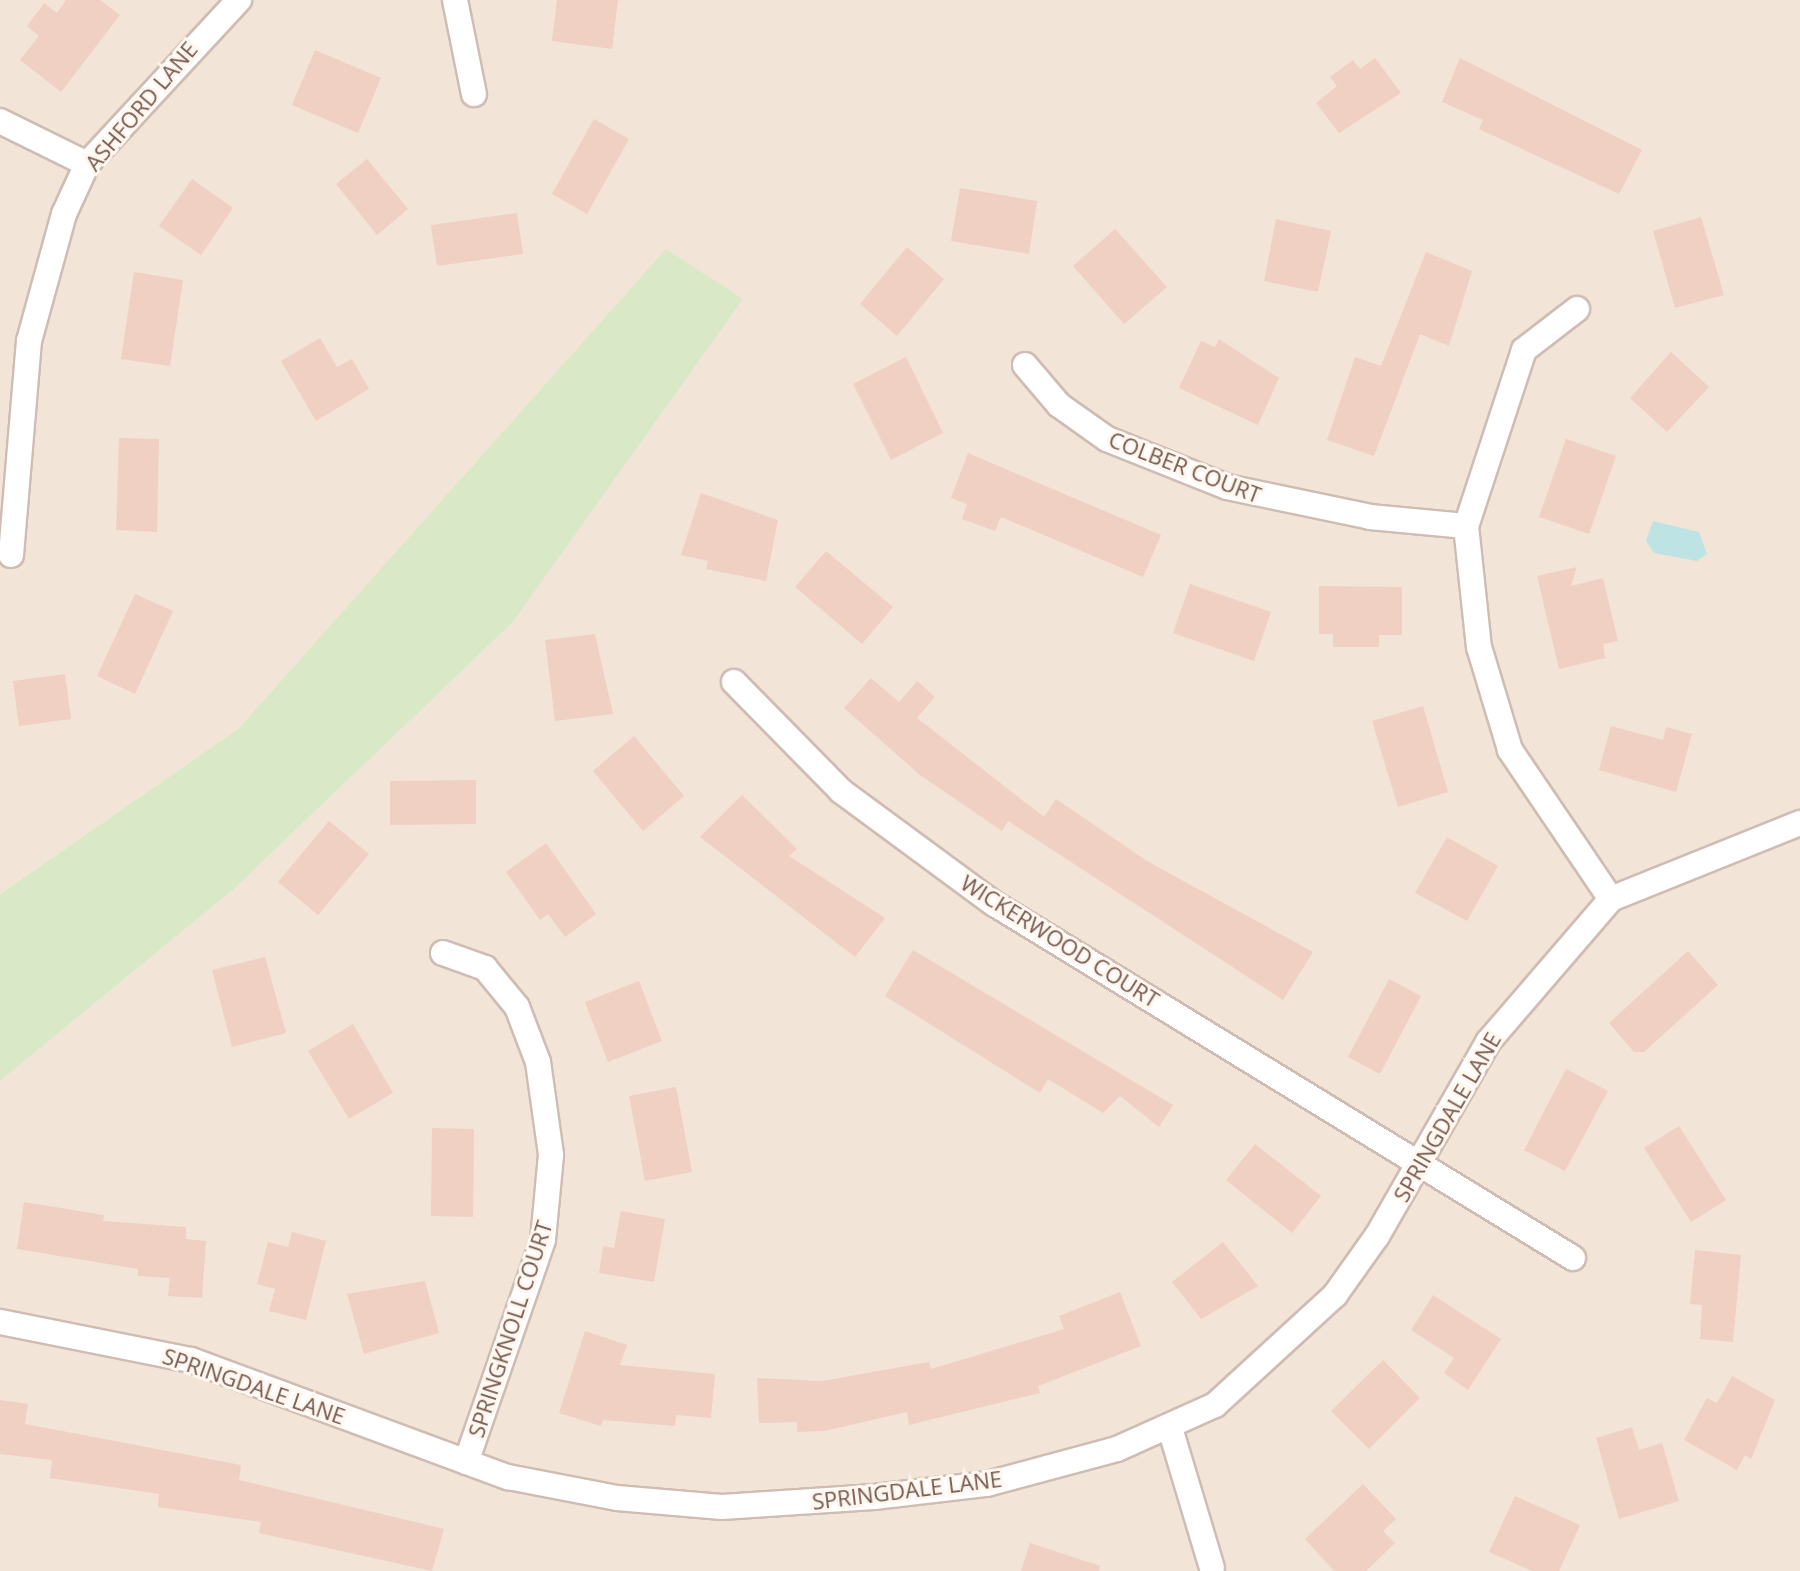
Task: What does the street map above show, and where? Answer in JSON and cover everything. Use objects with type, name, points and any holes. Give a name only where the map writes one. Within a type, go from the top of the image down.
[{"type":"street","name":"ASHFORD LANE","points":[[11,555],[29,341],[48,255],[87,164],[163,74],[239,0]]},
{"type":"street","points":[[455,0],[474,94]]},
{"type":"street","points":[[0,121],[87,164]]},
{"type":"street","points":[[1577,309],[1524,350],[1466,526],[1479,647],[1510,750],[1611,899]]},
{"type":"street","name":"COLBER COURT","points":[[1025,365],[1059,405],[1107,439],[1227,487],[1356,515],[1466,526]]},
{"type":"street","name":"WICKERWOOD COURT","points":[[734,682],[812,764],[903,840],[1413,1165],[1573,1258]]},
{"type":"street","name":"SPRINGDALE LANE","points":[[0,1322],[191,1360],[466,1462],[617,1498],[722,1507],[987,1484],[1170,1428],[1246,1381],[1335,1295],[1377,1236],[1413,1165],[1488,1042],[1611,899],[1800,823]]},
{"type":"street","name":"SPRINGKNOLL COURT","points":[[443,953],[485,968],[517,1007],[538,1062],[551,1155],[543,1240],[466,1462]]},
{"type":"street","points":[[1170,1428],[1212,1568]]},
{"type":"shaded area","points":[[0,0],[1800,0],[1800,1571],[0,1571],[0,1081],[234,889],[512,623],[667,249],[238,729],[0,894]]},
{"type":"green space","points":[[666,249],[743,299],[512,623],[234,889],[0,1081],[0,894],[238,729]]},
{"type":"water","points":[[1653,521],[1699,532],[1707,554],[1697,561],[1654,553],[1646,541]]},
{"type":"building","points":[[66,0],[100,0],[120,15],[61,92],[20,60],[39,36],[27,26],[44,3],[57,13]]},
{"type":"building","points":[[557,0],[618,0],[612,49],[552,41]]},
{"type":"building","points":[[315,50],[381,78],[358,133],[292,105]]},
{"type":"building","points":[[1375,58],[1401,93],[1339,133],[1316,103],[1337,86],[1330,77],[1353,60],[1360,69]]},
{"type":"building","points":[[1460,58],[1642,150],[1619,194],[1479,129],[1483,120],[1442,102]]},
{"type":"building","points":[[594,119],[629,139],[587,214],[552,194]]},
{"type":"building","points":[[367,159],[408,209],[377,235],[336,184]]},
{"type":"building","points":[[192,179],[233,208],[201,255],[159,226]]},
{"type":"building","points":[[960,188],[1037,201],[1029,254],[951,241]]},
{"type":"building","points":[[517,213],[523,254],[437,266],[431,225]]},
{"type":"building","points":[[1701,217],[1724,295],[1675,308],[1653,231]]},
{"type":"building","points":[[1276,219],[1331,231],[1318,292],[1264,281]]},
{"type":"building","points":[[1115,229],[1167,287],[1124,324],[1073,266]]},
{"type":"building","points":[[907,247],[944,279],[897,336],[860,304]]},
{"type":"building","points":[[1426,252],[1472,271],[1449,346],[1420,334],[1374,456],[1327,440],[1355,357],[1381,366]]},
{"type":"building","points":[[134,272],[183,280],[170,366],[121,359]]},
{"type":"building","points":[[320,338],[337,367],[352,359],[369,389],[316,421],[281,361]]},
{"type":"building","points":[[1219,339],[1279,378],[1258,425],[1179,388],[1201,341],[1215,347]]},
{"type":"building","points":[[1671,352],[1709,387],[1667,432],[1630,398]]},
{"type":"building","points":[[906,357],[943,433],[891,460],[853,384]]},
{"type":"building","points":[[119,438],[159,439],[157,532],[116,530]]},
{"type":"building","points":[[1566,439],[1616,456],[1589,534],[1539,517]]},
{"type":"building","points":[[968,453],[1161,535],[1143,577],[1001,517],[995,531],[962,519],[967,504],[951,498]]},
{"type":"building","points":[[701,493],[778,520],[766,581],[706,569],[708,561],[681,555]]},
{"type":"building","points":[[826,551],[893,607],[862,644],[795,587]]},
{"type":"building","points":[[1577,567],[1571,586],[1603,578],[1618,641],[1603,644],[1605,658],[1559,669],[1537,576]]},
{"type":"building","points":[[1190,584],[1271,612],[1254,661],[1173,633]]},
{"type":"building","points":[[1319,586],[1402,587],[1402,635],[1379,635],[1379,647],[1333,647],[1333,634],[1319,634]]},
{"type":"building","points":[[135,594],[173,611],[135,694],[97,676]]},
{"type":"building","points":[[595,634],[613,714],[555,721],[545,640]]},
{"type":"building","points":[[65,674],[71,719],[19,726],[13,681]]},
{"type":"building","points":[[871,678],[899,702],[917,681],[935,697],[917,718],[1044,817],[1056,799],[1147,861],[1313,952],[1283,1000],[1008,821],[1002,831],[920,775],[844,708]]},
{"type":"building","points":[[1423,706],[1448,792],[1398,807],[1372,721]]},
{"type":"building","points":[[1611,726],[1663,740],[1666,727],[1692,734],[1676,792],[1599,770]]},
{"type":"building","points":[[634,736],[684,796],[643,831],[593,771]]},
{"type":"building","points":[[476,780],[476,824],[390,825],[390,781]]},
{"type":"building","points":[[742,795],[797,849],[789,856],[885,918],[855,957],[700,837]]},
{"type":"building","points":[[329,821],[369,854],[318,915],[278,882]]},
{"type":"building","points":[[1447,837],[1498,866],[1467,921],[1415,893]]},
{"type":"building","points":[[546,843],[596,914],[565,937],[548,914],[540,920],[506,872]]},
{"type":"building","points":[[913,950],[1173,1105],[1159,1127],[1120,1096],[1103,1113],[1048,1079],[1040,1093],[885,996]]},
{"type":"building","points":[[1688,951],[1718,985],[1644,1052],[1634,1052],[1609,1023]]},
{"type":"building","points":[[265,957],[286,1033],[232,1047],[212,970]]},
{"type":"building","points":[[1389,979],[1421,996],[1380,1074],[1348,1057]]},
{"type":"building","points":[[639,981],[662,1041],[608,1062],[585,1002]]},
{"type":"building","points":[[353,1024],[393,1093],[349,1119],[308,1051]]},
{"type":"building","points":[[1566,1069],[1608,1091],[1565,1171],[1524,1150]]},
{"type":"building","points":[[676,1087],[692,1172],[645,1181],[629,1096]]},
{"type":"building","points":[[1679,1126],[1726,1200],[1691,1222],[1644,1148]]},
{"type":"building","points":[[432,1128],[474,1129],[473,1217],[431,1216]]},
{"type":"building","points":[[1255,1144],[1321,1196],[1292,1233],[1226,1180]]},
{"type":"building","points":[[24,1202],[104,1215],[103,1221],[186,1227],[186,1239],[206,1241],[202,1298],[168,1296],[170,1278],[138,1276],[138,1269],[17,1249]]},
{"type":"building","points":[[621,1211],[665,1219],[654,1282],[599,1273],[603,1246],[614,1248]]},
{"type":"building","points":[[292,1232],[326,1241],[306,1320],[269,1311],[275,1289],[257,1284],[268,1242],[288,1247]]},
{"type":"building","points":[[1223,1242],[1258,1286],[1201,1319],[1172,1282]]},
{"type":"building","points":[[1695,1250],[1741,1255],[1733,1342],[1700,1339],[1702,1305],[1690,1304]]},
{"type":"building","points":[[425,1281],[439,1333],[364,1354],[347,1294]]},
{"type":"building","points":[[1120,1292],[1141,1346],[1038,1386],[1040,1393],[909,1425],[907,1412],[824,1431],[797,1432],[797,1422],[759,1423],[757,1378],[822,1381],[929,1362],[931,1369],[1064,1329],[1059,1316]]},
{"type":"building","points":[[1433,1295],[1501,1339],[1468,1390],[1444,1373],[1454,1358],[1411,1330]]},
{"type":"building","points":[[585,1331],[627,1345],[620,1365],[715,1374],[711,1418],[676,1415],[675,1426],[603,1420],[601,1426],[559,1413]]},
{"type":"building","points":[[1383,1360],[1420,1398],[1369,1449],[1331,1411]]},
{"type":"building","points":[[1732,1376],[1775,1400],[1751,1459],[1745,1455],[1737,1470],[1684,1440],[1707,1398],[1717,1403]]},
{"type":"building","points":[[0,1400],[28,1404],[25,1424],[241,1465],[239,1480],[444,1529],[432,1571],[259,1533],[261,1522],[158,1507],[159,1494],[50,1478],[52,1460],[0,1454]]},
{"type":"building","points":[[1632,1427],[1639,1450],[1662,1443],[1679,1501],[1619,1519],[1596,1438]]},
{"type":"building","points":[[1363,1484],[1396,1519],[1383,1531],[1395,1543],[1366,1571],[1334,1571],[1305,1539]]},
{"type":"building","points":[[1515,1496],[1580,1525],[1559,1571],[1532,1571],[1489,1552]]},
{"type":"building","points":[[1030,1543],[1100,1566],[1099,1571],[1021,1571]]}]
